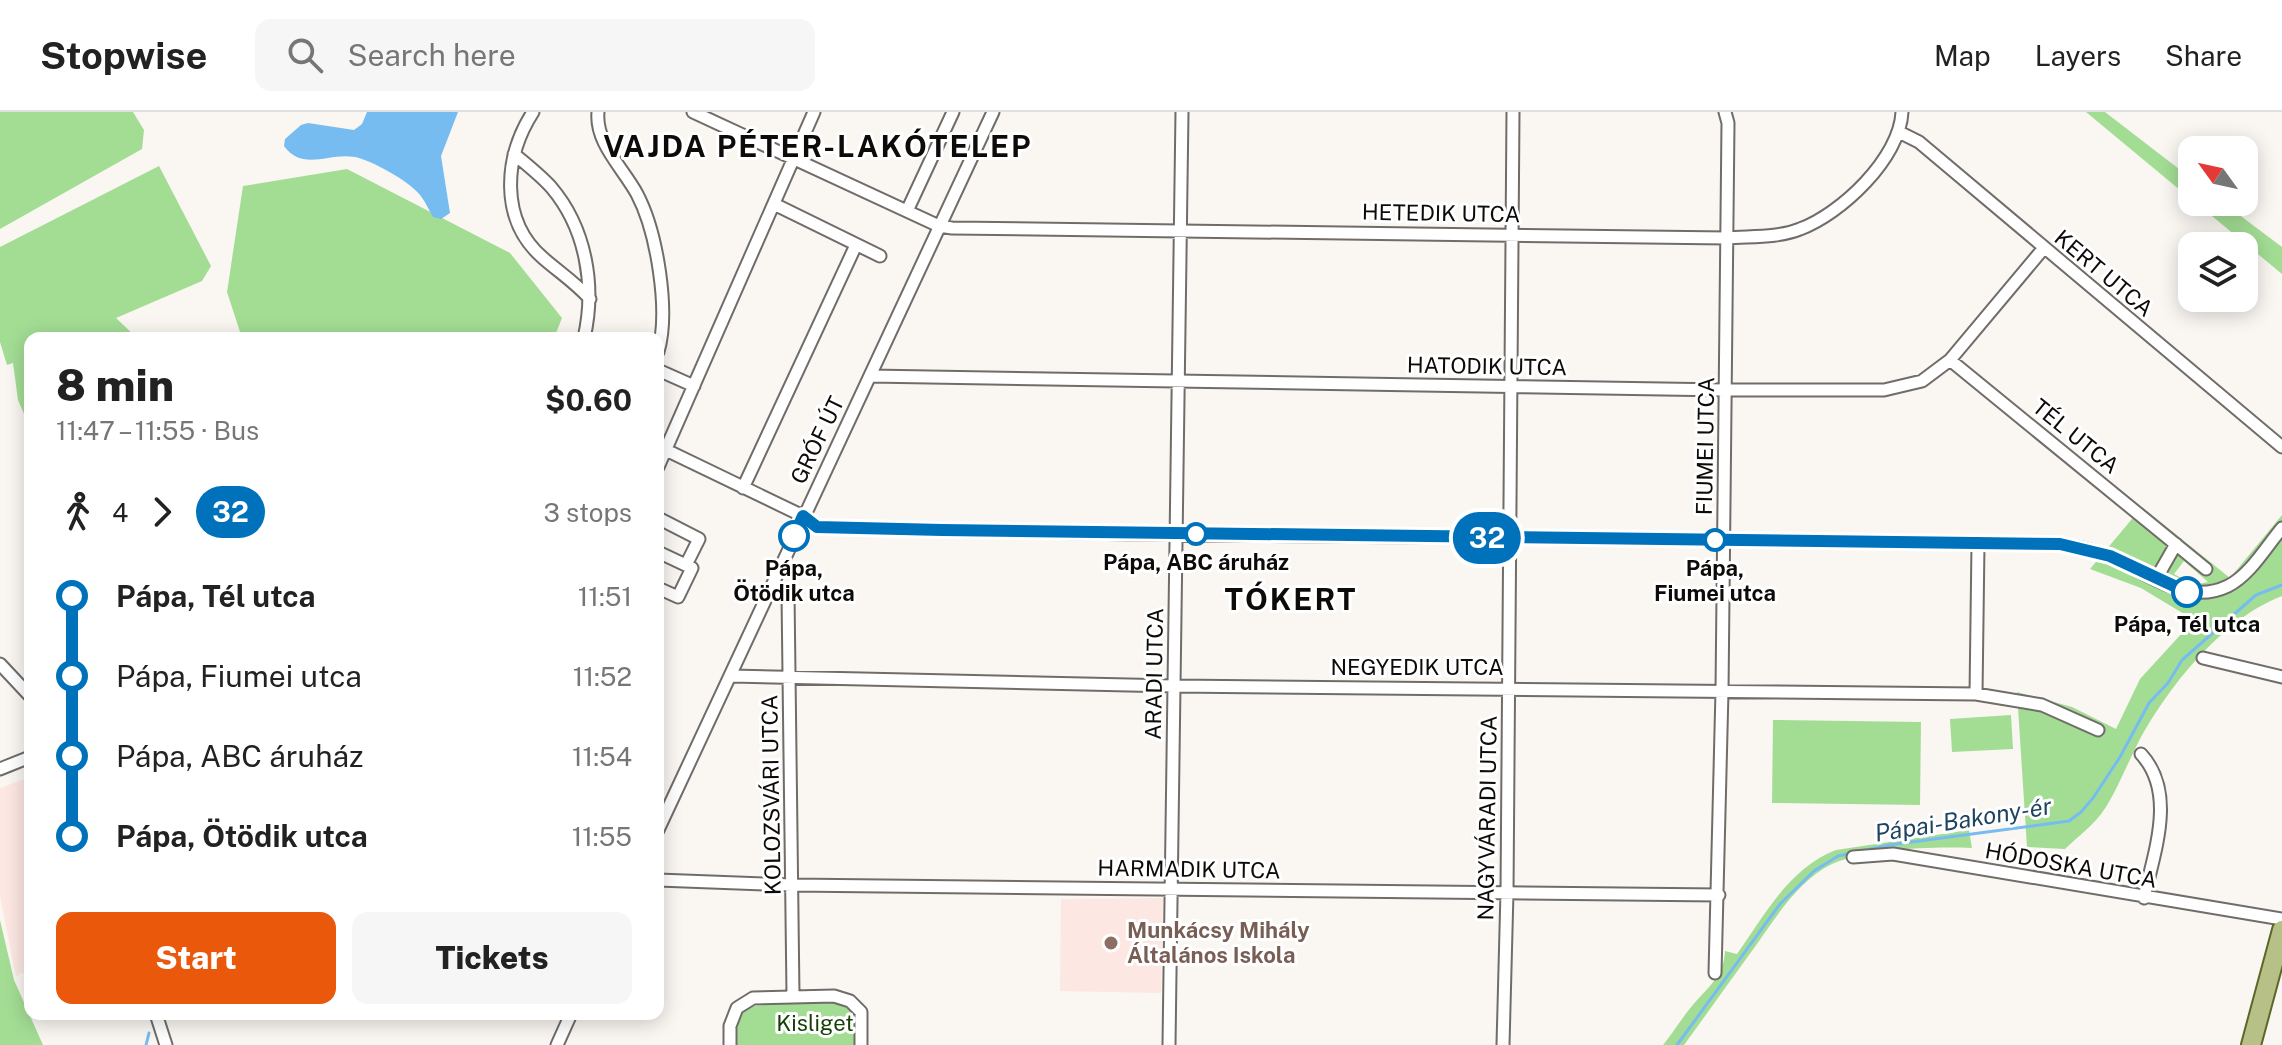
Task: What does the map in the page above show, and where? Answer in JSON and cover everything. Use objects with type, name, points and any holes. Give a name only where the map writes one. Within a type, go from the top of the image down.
[{"type":"main road","points":[[2251,1045],[2282,930]]},
{"type":"street","points":[[533,112],[514,154],[510,199],[517,221],[530,244],[590,299]]},
{"type":"street","points":[[598,112],[601,138],[638,196],[649,223],[661,299],[662,332]]},
{"type":"street","points":[[693,112],[939,226]]},
{"type":"street","points":[[664,454],[814,112]]},
{"type":"street","points":[[907,211],[953,112]]},
{"type":"street","name":"GRÓF ÚT","points":[[664,817],[993,112]]},
{"type":"street","name":"ARADI UTCA","points":[[1169,1045],[1182,112]]},
{"type":"street","name":"NAGYVÁRADI UTCA","points":[[1503,1045],[1513,112]]},
{"type":"street","name":"FIUMEI UTCA","points":[[1715,973],[1724,540],[1728,123],[1725,112]]},
{"type":"street","points":[[1899,132],[1902,112]]},
{"type":"street","name":"HETEDIK UTCA","points":[[939,226],[1727,238],[1777,235],[1816,222],[1852,195],[1868,180],[1899,132]]},
{"type":"street","name":"KERT UTCA","points":[[1899,132],[1919,142],[2282,447]]},
{"type":"street","points":[[514,154],[551,187],[568,213],[581,243],[590,277],[585,332]]},
{"type":"street","points":[[774,204],[880,256]]},
{"type":"street","points":[[743,488],[856,245]]},
{"type":"street","name":"HATODIK UTCA","points":[[870,376],[1884,390],[1922,381],[1950,360],[2043,249]]},
{"type":"street","name":"TÉL UTCA","points":[[1950,360],[2206,569]]},
{"type":"street","points":[[664,373],[694,386]]},
{"type":"street","points":[[666,450],[803,516],[817,527],[2060,544],[2110,556],[2188,593],[2228,586],[2244,574],[2282,528]]},
{"type":"street","points":[[664,521],[699,539],[686,565]]},
{"type":"street","points":[[1976,694],[1978,544]]},
{"type":"street","points":[[2156,579],[2176,544]]},
{"type":"street","points":[[664,555],[692,568],[678,597],[664,591]]},
{"type":"street","name":"KOLOZSVÁRI UTCA","points":[[788,594],[793,995]]},
{"type":"street","points":[[2203,658],[2282,677]]},
{"type":"street","points":[[0,664],[24,690]]},
{"type":"street","name":"NEGYEDIK UTCA","points":[[731,676],[1174,686],[1976,694],[2042,705],[2098,730]]},
{"type":"street","points":[[2141,754],[2154,774],[2162,813],[2144,898]]},
{"type":"street","points":[[0,769],[24,759]]},
{"type":"street","name":"HÓDOSKA UTCA","points":[[1853,857],[1893,854],[2282,919]]},
{"type":"street","name":"HARMADIK UTCA","points":[[664,880],[792,885],[1719,895]]},
{"type":"street","points":[[730,1045],[730,1026],[737,1008],[753,998],[793,995],[834,996],[850,1001],[861,1012],[861,1045]]},
{"type":"street","points":[[158,1020],[166,1045]]},
{"type":"street","points":[[557,1045],[568,1020]]},
{"type":"shaded area","points":[[24,779],[24,973],[16,977],[0,896],[0,788]]},
{"type":"shaded area","name":"Munkácsy Mihály Általános Iskola","points":[[1163,898],[1161,993],[1060,991],[1061,899]]},
{"type":"green space","points":[[0,112],[133,112],[144,130],[142,149],[0,229]]},
{"type":"green space","points":[[2086,112],[2105,112],[2178,168],[2178,188]]},
{"type":"green space","points":[[159,166],[211,266],[202,281],[116,318],[131,332],[24,332],[24,414],[18,400],[13,363],[7,365],[0,342],[0,247]]},
{"type":"green space","points":[[347,169],[510,253],[562,318],[556,332],[240,332],[227,292],[243,186]]},
{"type":"green space","points":[[2212,216],[2241,216],[2282,247],[2282,274],[2258,254],[2258,232],[2231,232]]},
{"type":"green space","points":[[2142,507],[2230,578],[2282,515],[2282,596],[2260,606],[2218,638],[2181,678],[2150,722],[2103,812],[2093,823],[2065,849],[2027,847],[2017,692],[2072,707],[2116,729],[2140,679],[2194,620],[2141,588],[2090,569]],"holes":[[[2184,561],[2208,582],[2193,585],[2174,574]]]},
{"type":"green space","points":[[2011,715],[2013,749],[1952,752],[1950,719]]},
{"type":"green space","points":[[1773,720],[1921,722],[1920,805],[1772,803]]},
{"type":"green space","points":[[1969,830],[1972,848],[1881,852],[1846,859],[1819,872],[1786,904],[1684,1045],[1663,1045],[1716,978],[1725,951],[1737,954],[1779,894],[1819,858],[1836,850]]},
{"type":"green space","points":[[0,920],[14,980],[24,1002],[24,1020],[32,1020],[43,1045],[0,1045]]},
{"type":"green space","name":"Kisliget","points":[[834,999],[856,1015],[855,1045],[736,1045],[741,1012],[754,1006]]},
{"type":"water","points":[[367,112],[458,112],[441,156],[450,213],[441,219],[433,217],[415,189],[370,162],[345,156],[308,160],[291,154],[284,146],[285,139],[301,125],[308,123],[354,130],[362,124]]},
{"type":"waterway","name":"Pápai-Bakony-ér","points":[[1677,1045],[1780,904],[1814,871],[1838,856],[1889,845],[2069,821],[2081,812],[2120,757],[2149,703],[2168,683],[2182,660],[2256,595],[2282,585]]},
{"type":"waterway","points":[[146,1045],[149,1033]]},
{"type":"bus line","name":"32","points":[[794,536],[803,516],[817,527],[942,530],[2060,544],[2110,556],[2187,592]]},
{"type":"place","name":"Pápa, ABC áruház","points":[[1196,534]]},
{"type":"place","name":"Pápa, Ötödik utca","points":[[794,536]]},
{"type":"place","name":"Pápa, Fiumei utca","points":[[1715,540]]},
{"type":"place","name":"Pápa, Tél utca","points":[[2187,592]]},
{"type":"place","name":"Munkácsy Mihály Általános Iskola","points":[[1111,943]]},
{"type":"district","name":"VAJDA PÉTER-LAKÓTELEP","points":[[818,146]]},
{"type":"district","name":"TÓKERT","points":[[1291,599]]}]
